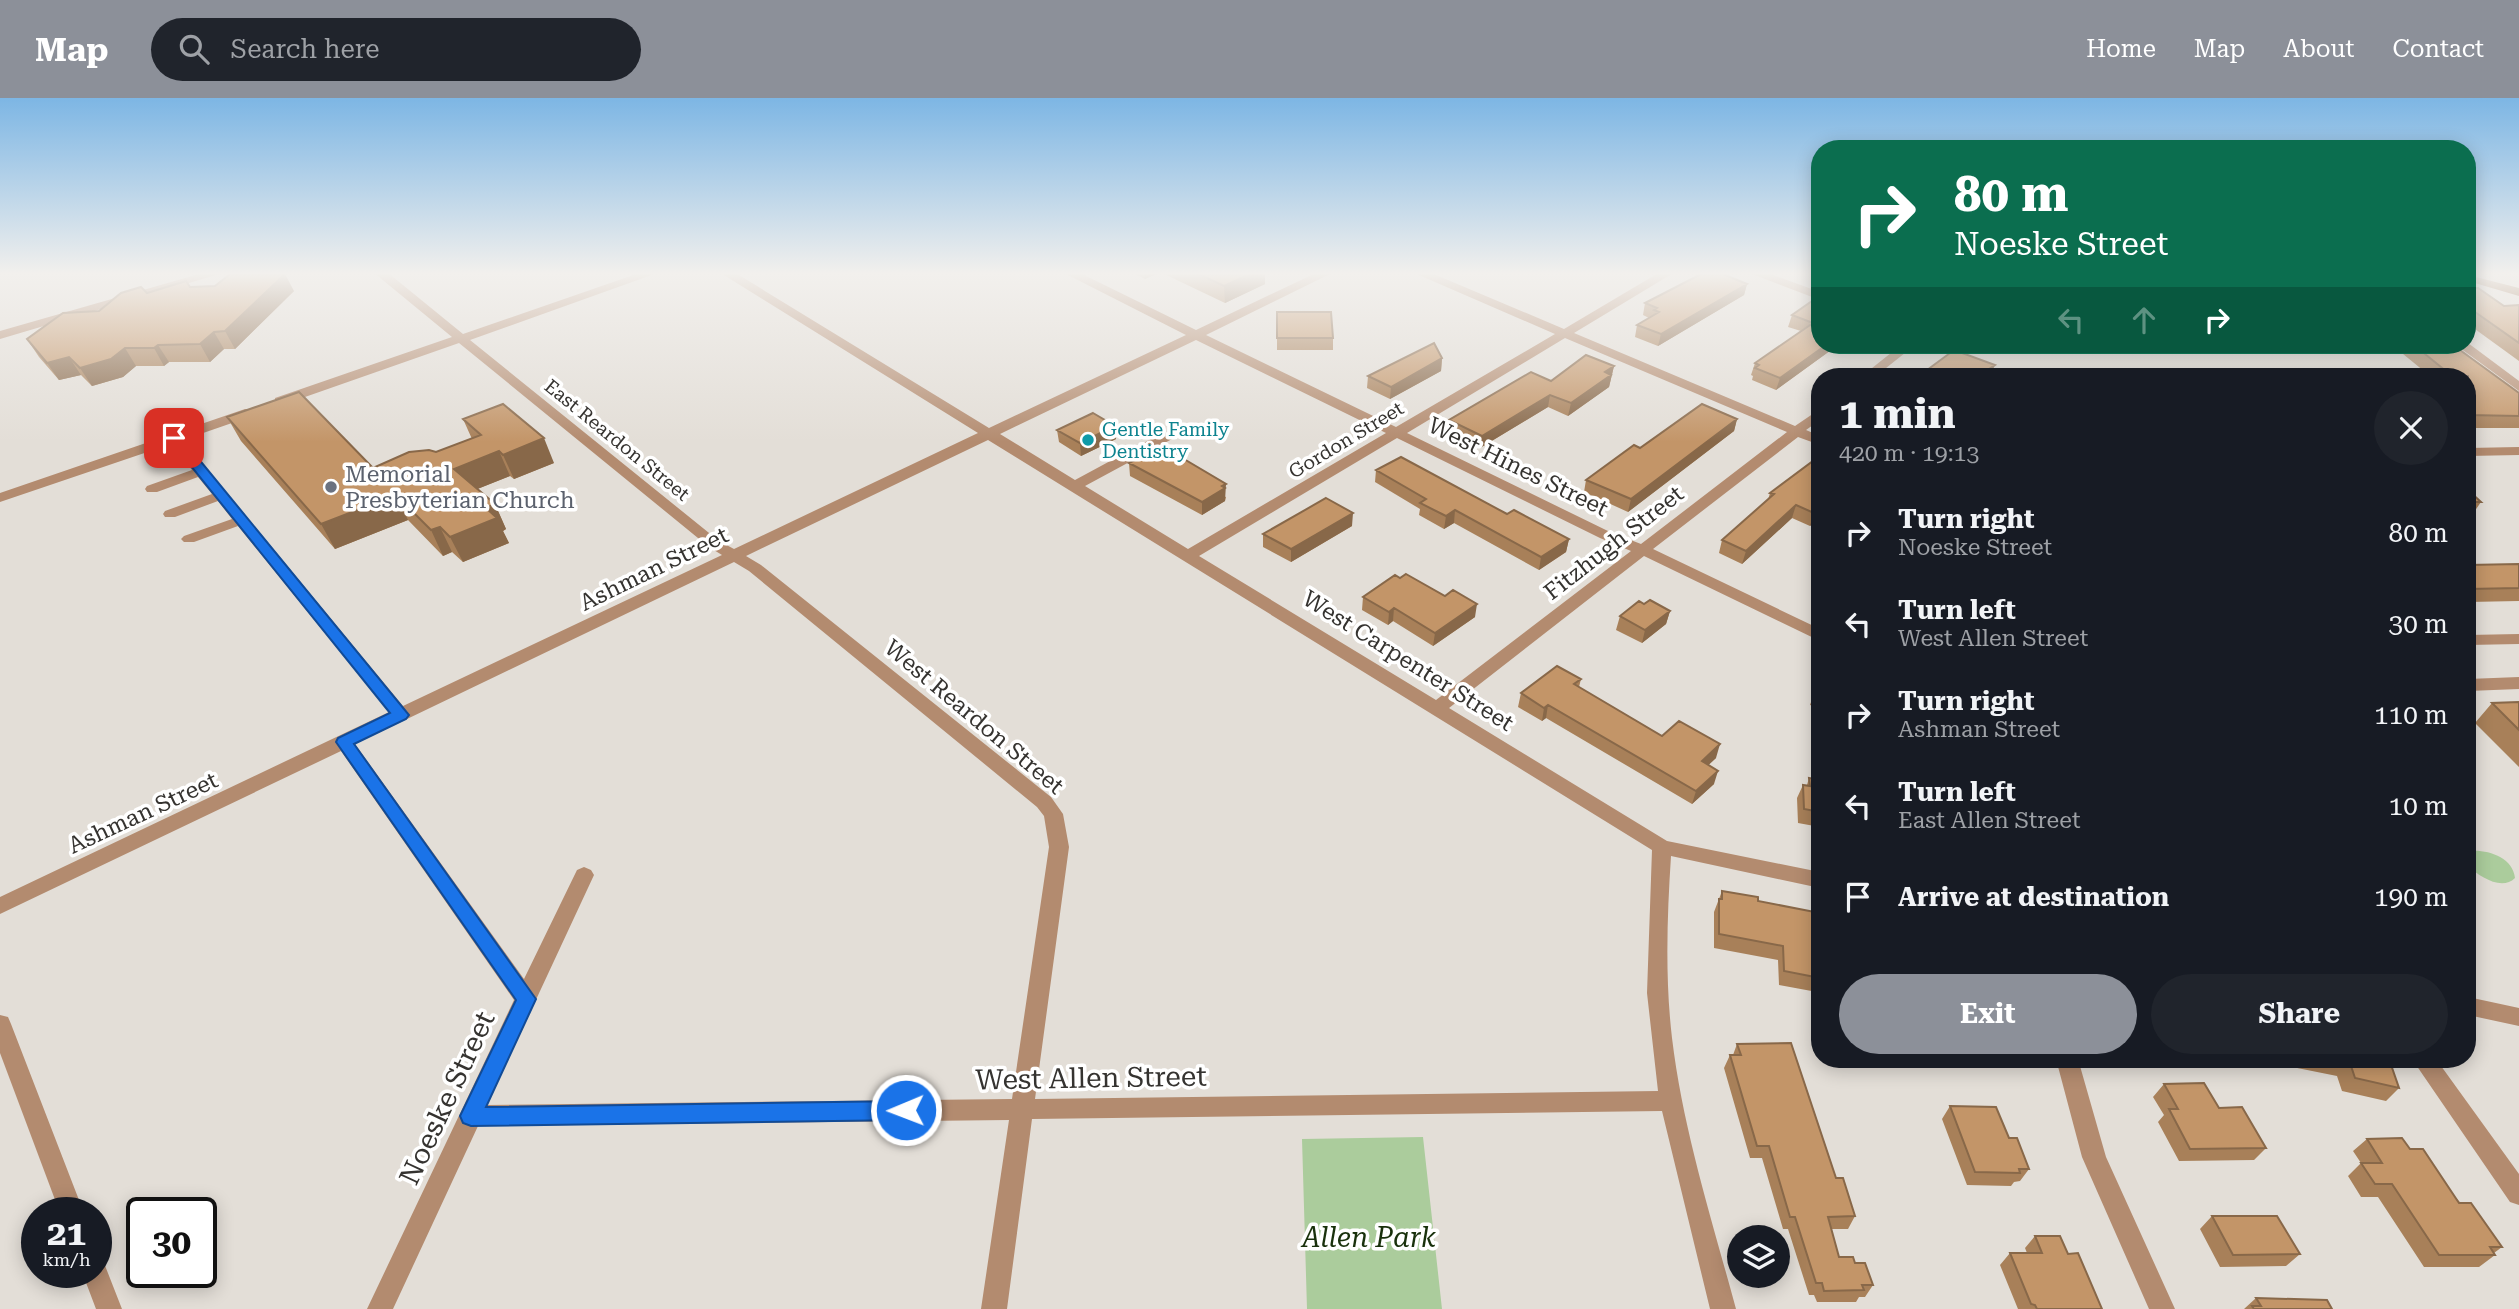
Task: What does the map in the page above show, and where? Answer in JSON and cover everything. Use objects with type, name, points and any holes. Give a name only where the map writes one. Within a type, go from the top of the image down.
[{"type":"street","points":[[0,335],[23,329]]},
{"type":"street","name":"East Reardon Street","points":[[447,329],[714,544],[734,556]]},
{"type":"street","points":[[0,498],[490,329]]},
{"type":"street","name":"West Carpenter Street","points":[[817,329],[1662,847],[1811,878]]},
{"type":"street","name":"West Hines Street","points":[[1184,329],[1605,535],[1643,550],[1811,632]]},
{"type":"street","name":"Ashman Street","points":[[0,906],[1210,329]]},
{"type":"street","points":[[1550,329],[1811,437]]},
{"type":"street","name":"Gordon Street","points":[[1188,556],[1572,329]]},
{"type":"street","points":[[1879,368],[1897,354]]},
{"type":"street","points":[[2474,354],[2519,387]]},
{"type":"street","name":"Fitzhugh Street","points":[[1436,709],[1811,420]]},
{"type":"street","points":[[1074,486],[1167,436]]},
{"type":"street","points":[[174,438],[401,715]]},
{"type":"street","points":[[2476,452],[2519,451]]},
{"type":"street","points":[[152,489],[202,471]]},
{"type":"street","points":[[170,514],[222,495]]},
{"type":"street","points":[[189,540],[242,520]]},
{"type":"street","name":"West Reardon Street","points":[[734,556],[755,568],[1044,802],[1053,814],[1059,846],[994,1309]]},
{"type":"street","points":[[2476,640],[2519,639]]},
{"type":"street","points":[[2476,685],[2519,683]]},
{"type":"street","points":[[344,742],[526,999]]},
{"type":"street","points":[[1662,847],[1658,888],[1659,1010],[1671,1101],[1723,1309]]},
{"type":"street","name":"Noeske Street","points":[[380,1309],[584,875]]},
{"type":"street","points":[[2476,1008],[2519,1017]]},
{"type":"street","points":[[0,1024],[66,1197]]},
{"type":"street","points":[[2069,1068],[2074,1098],[2103,1187],[2162,1309]]},
{"type":"street","points":[[2429,1068],[2519,1194]]},
{"type":"street","name":"West Allen Street","points":[[471,1116],[1671,1101]]},
{"type":"street","points":[[101,1288],[109,1309]]},
{"type":"green space","points":[[2476,851],[2484,851],[2498,856],[2510,865],[2515,878],[2510,882],[2498,883],[2476,872]]},
{"type":"green space","name":"Allen Park","points":[[1423,1137],[1442,1309],[1307,1309],[1302,1139]]},
{"type":"building","points":[[42,329],[228,329],[214,332],[200,344],[125,348],[111,359],[80,368],[69,357],[47,363],[27,339]]},
{"type":"building","points":[[1277,329],[1332,329],[1333,338],[1277,338]]},
{"type":"building","points":[[1646,329],[1670,329],[1661,334]]},
{"type":"building","points":[[1805,329],[1811,329],[1811,354],[1813,354],[1780,378],[1755,368],[1759,365],[1755,363]]},
{"type":"building","points":[[2498,329],[2519,329],[2519,343]]},
{"type":"building","points":[[1434,343],[1442,358],[1391,387],[1368,376]]},
{"type":"building","points":[[1949,354],[1965,354],[1995,365],[1990,368],[1930,368]]},
{"type":"building","points":[[2425,354],[2465,354],[2519,393],[2519,416],[2476,415],[2476,368],[2442,368]]},
{"type":"building","points":[[1586,355],[1614,366],[1605,372],[1611,375],[1571,403],[1550,395],[1482,436],[1449,420],[1531,372],[1551,381]]},
{"type":"building","name":"Memorial Presbyterian Church","points":[[299,392],[373,468],[409,452],[436,452],[481,435],[463,419],[503,404],[544,438],[503,455],[499,451],[454,469],[495,504],[486,508],[497,518],[450,537],[440,527],[431,530],[396,495],[321,524],[227,417]]},
{"type":"building","points":[[1702,404],[1737,419],[1631,499],[1586,480],[1634,445],[1640,448]]},
{"type":"building","points":[[1093,413],[1115,426],[1080,443],[1057,430]]},
{"type":"building","points":[[1162,446],[1226,484],[1222,486],[1225,488],[1202,502],[1129,463]]},
{"type":"building","points":[[1401,457],[1507,514],[1514,510],[1569,539],[1541,557],[1455,510],[1446,516],[1420,503],[1426,499],[1376,470]]},
{"type":"building","points":[[1811,462],[1811,512],[1796,505],[1746,551],[1722,540],[1774,494],[1770,493]]},
{"type":"building","points":[[1326,498],[1353,513],[1291,549],[1263,534]]},
{"type":"building","points":[[2519,564],[2519,588],[2476,589],[2476,565]]},
{"type":"building","points":[[1406,574],[1445,596],[1453,590],[1477,604],[1435,633],[1394,608],[1389,612],[1363,597],[1395,575],[1400,578]]},
{"type":"building","points":[[1650,600],[1670,611],[1645,630],[1620,616],[1639,601],[1644,604]]},
{"type":"building","points":[[1557,666],[1581,679],[1574,684],[1662,736],[1679,721],[1720,744],[1702,761],[1718,771],[1696,791],[1548,705],[1544,708],[1521,693]]},
{"type":"building","points":[[2519,702],[2519,730],[2492,703]]},
{"type":"building","points":[[1809,778],[1811,778],[1811,810],[1804,809],[1803,785],[1810,786]]},
{"type":"building","points":[[1722,891],[1758,897],[1758,901],[1811,911],[1811,976],[1784,971],[1783,946],[1719,934],[1719,899],[1722,899]]},
{"type":"building","points":[[1791,1043],[1836,1178],[1843,1178],[1855,1216],[1828,1217],[1839,1257],[1853,1257],[1855,1263],[1865,1263],[1873,1285],[1862,1285],[1864,1290],[1824,1291],[1822,1283],[1816,1283],[1795,1217],[1790,1217],[1769,1146],[1757,1146],[1730,1055],[1741,1055],[1737,1044]]},
{"type":"building","points":[[2352,1068],[2392,1068],[2399,1088],[2355,1078]]},
{"type":"building","points":[[2204,1083],[2219,1108],[2242,1107],[2266,1148],[2190,1149],[2169,1109],[2178,1109],[2164,1084]]},
{"type":"building","points":[[1950,1106],[1996,1107],[2009,1138],[2017,1138],[2029,1169],[2019,1169],[2020,1173],[1975,1172]]},
{"type":"building","points":[[2402,1138],[2410,1149],[2423,1149],[2459,1203],[2471,1203],[2502,1247],[2490,1247],[2495,1255],[2439,1255],[2392,1184],[2375,1184],[2361,1163],[2382,1163],[2367,1139]]},
{"type":"building","points":[[2212,1216],[2277,1216],[2300,1254],[2233,1255]]},
{"type":"building","points":[[2035,1236],[2060,1236],[2068,1254],[2078,1253],[2102,1309],[2037,1309],[2031,1304],[2010,1253],[2042,1253]]},
{"type":"building","points":[[2256,1298],[2327,1300],[2332,1309],[2254,1309],[2252,1306],[2261,1306]]},
{"type":"place","name":"Gentle Family Dentistry","points":[[1088,440]]},
{"type":"place","name":"Memorial Presbyterian Church","points":[[331,487]]},
{"type":"route","points":[[174,438],[401,715],[344,742],[526,999],[471,1116],[906,1110]]}]
